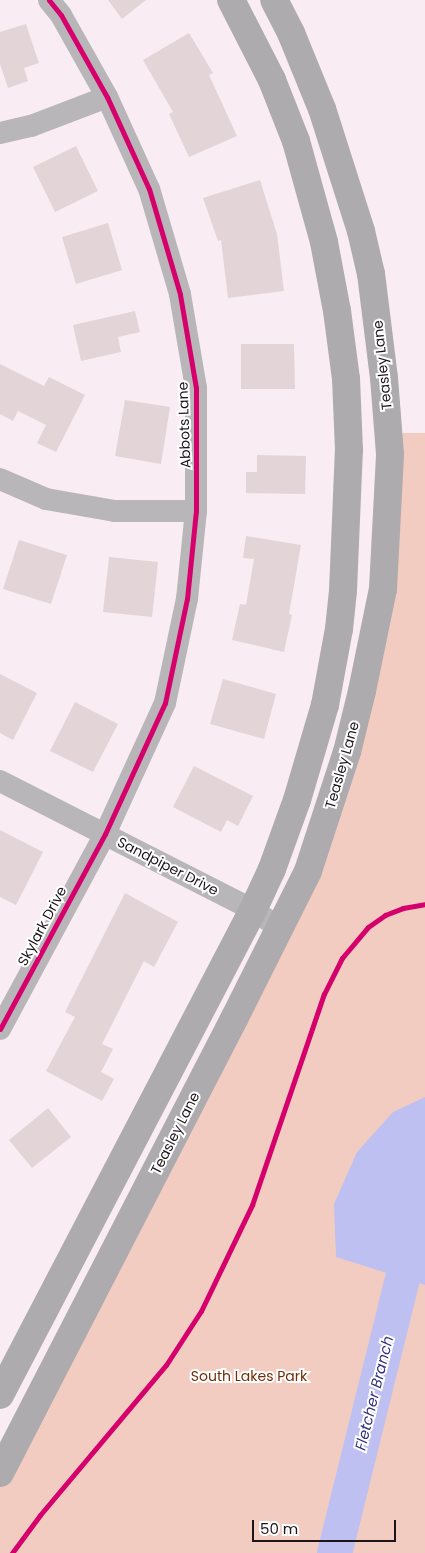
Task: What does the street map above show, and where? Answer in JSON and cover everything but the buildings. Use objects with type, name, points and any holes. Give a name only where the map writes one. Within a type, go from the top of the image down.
[{"type":"main road","points":[[0,1395],[253,910],[272,869],[297,800],[325,705],[343,591],[349,450],[346,379],[337,311],[324,242],[296,141],[272,80],[231,0]]},
{"type":"main road","name":"Teasley Lane","points":[[0,1473],[308,870],[335,794],[362,691],[383,589],[390,454],[376,307],[361,231],[322,109],[291,33],[274,0]]},
{"type":"street","name":"Abbots Lane","points":[[49,0],[60,15],[107,97],[149,188],[180,294],[196,388],[196,511],[187,600],[165,702],[105,834]]},
{"type":"street","points":[[0,133],[31,126],[107,97]]},
{"type":"street","points":[[0,479],[46,499],[114,511],[196,511]]},
{"type":"street","name":"Sandpiper Drive","points":[[0,780],[253,910],[280,928]]},
{"type":"street","name":"Skylark Drive","points":[[0,1029],[105,834]]},
{"type":"green space","name":"South Lakes Park","points":[[388,433],[425,433],[425,1553],[0,1553],[0,1479],[280,928],[383,589]]},
{"type":"water","points":[[425,1097],[425,1285],[336,1257],[334,1204],[357,1152],[393,1112]]},
{"type":"waterway","name":"Fletcher Branch","points":[[334,1553],[407,1258],[425,1239]]},
{"type":"cycle path","points":[[0,1029],[105,834],[165,703],[187,599],[196,511],[196,388],[180,294],[149,189],[107,97],[61,15],[49,0]]},
{"type":"cycle path","points":[[12,1553],[40,1515],[166,1365],[201,1311],[252,1205],[324,994],[342,958],[368,927],[385,915],[403,908],[425,904]]}]
